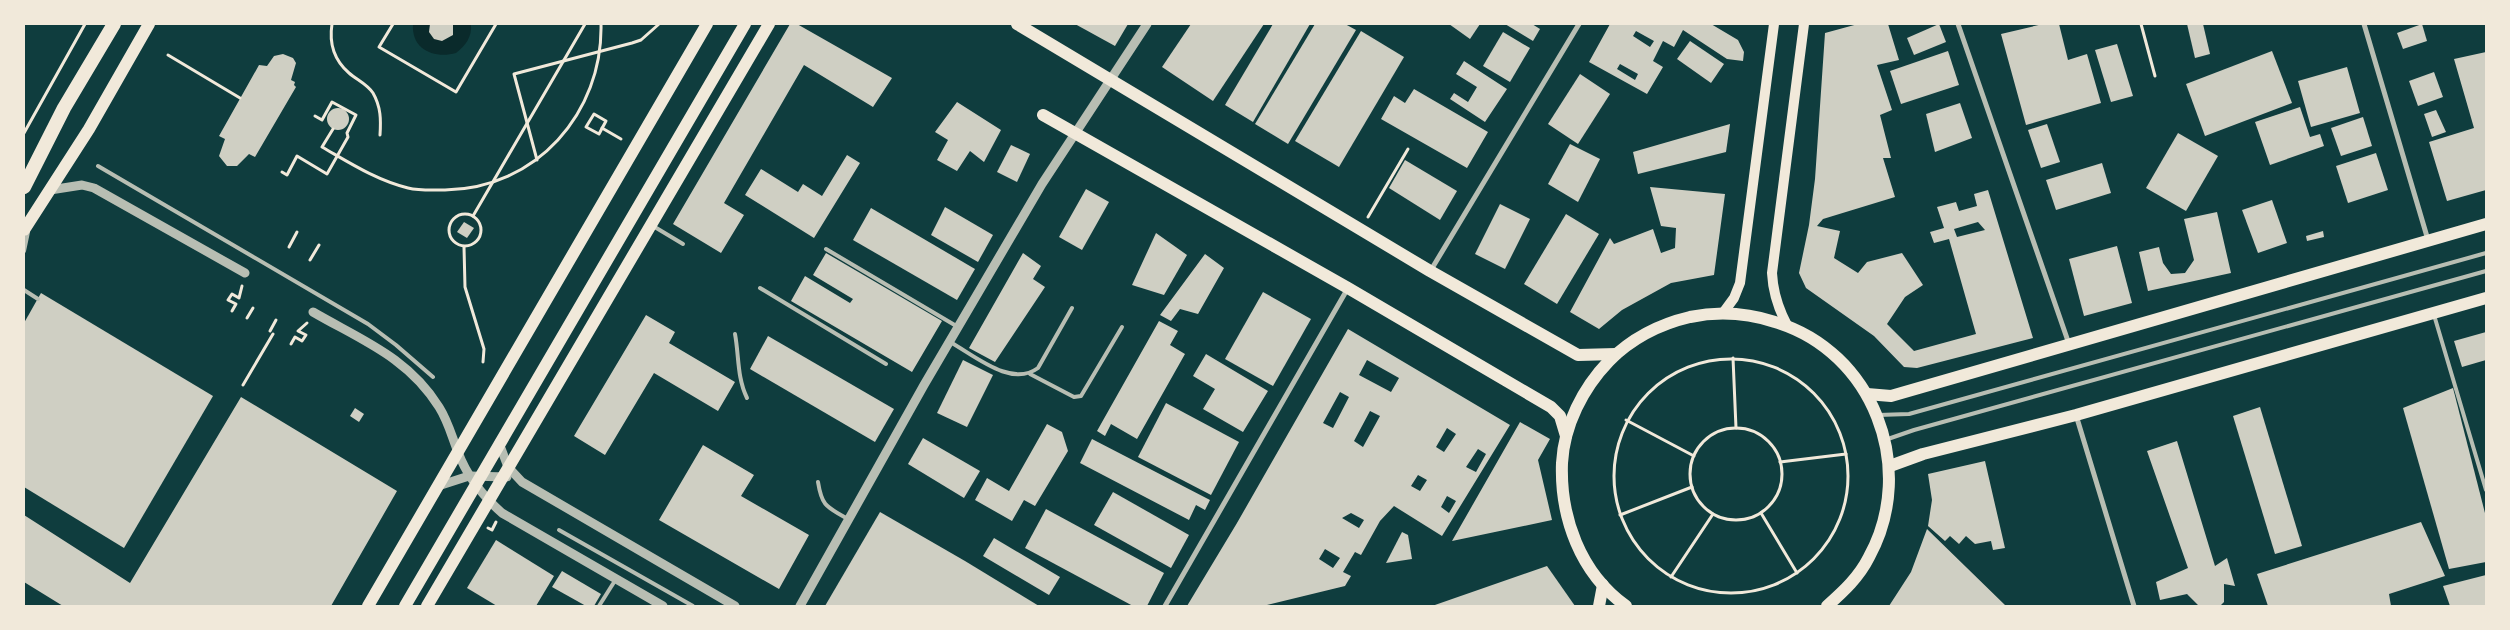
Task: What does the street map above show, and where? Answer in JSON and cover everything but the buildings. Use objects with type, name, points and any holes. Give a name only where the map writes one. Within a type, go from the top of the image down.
[{"type":"highway","points":[[24,186],[64,108],[114,24]]},
{"type":"main road","points":[[26,227],[150,24]]},
{"type":"main road","points":[[368,606],[707,24]]},
{"type":"main road","points":[[405,606],[475,479],[499,443],[745,24]]},
{"type":"main road","points":[[427,606],[769,24]]},
{"type":"main road","points":[[1017,24],[1430,271],[1578,355],[1616,354]]},
{"type":"main road","points":[[1723,313],[1734,298],[1740,283],[1774,24]]},
{"type":"main road","points":[[1787,325],[1778,309],[1773,290],[1772,273],[1804,24]]},
{"type":"main road","points":[[1043,115],[1348,288],[1551,407],[1560,416],[1566,436]]},
{"type":"main road","points":[[1867,394],[1891,396],[2486,224]]},
{"type":"main road","points":[[1890,466],[1923,454],[2076,415],[2486,298]]},
{"type":"main road","points":[[1624,606],[1603,585],[1578,548],[1564,505],[1562,459],[1566,436],[1585,392],[1599,372],[1616,354],[1655,329],[1700,315],[1723,313],[1748,315],[1787,325],[1811,338],[1833,353],[1852,372],[1867,394],[1877,414],[1890,466],[1886,513],[1879,536],[1856,577],[1841,595],[1827,606]]},
{"type":"main road","points":[[507,429],[533,426]]},
{"type":"main road","points":[[1599,606],[1603,585]]},
{"type":"main road","points":[[1841,595],[1848,606]]},
{"type":"street","points":[[800,606],[848,519],[1042,184],[1147,24]]},
{"type":"street","points":[[1430,271],[1579,24]]},
{"type":"street","points":[[1958,24],[2069,344]]},
{"type":"street","points":[[2364,24],[2428,241]]},
{"type":"street","points":[[50,190],[82,185],[94,188],[244,273]]},
{"type":"street","points":[[1165,606],[1348,288]]},
{"type":"street","points":[[314,313],[385,351],[416,378],[440,408],[458,452],[488,501],[514,521],[663,606]]},
{"type":"street","points":[[2076,415],[2134,606]]},
{"type":"street","points":[[499,443],[505,471],[735,606]]},
{"type":"street","points":[[438,486],[505,471]]},
{"type":"lane","points":[[98,166],[368,324],[396,344],[433,377]]},
{"type":"lane","points":[[651,225],[683,244]]},
{"type":"lane","points":[[24,251],[26,227]]},
{"type":"lane","points":[[826,249],[958,328]]},
{"type":"lane","points":[[1877,414],[1909,414],[2486,253]]},
{"type":"lane","points":[[1885,440],[1934,424],[2486,270]]},
{"type":"lane","points":[[760,288],[886,364]]},
{"type":"lane","points":[[24,290],[38,299]]},
{"type":"lane","points":[[1030,374],[1041,363],[1072,308]]},
{"type":"lane","points":[[2434,313],[2486,490]]},
{"type":"lane","points":[[950,342],[1006,373],[1030,374],[1074,397],[1081,396],[1122,327]]},
{"type":"lane","points":[[735,334],[740,359],[740,385],[747,398]]},
{"type":"lane","points":[[818,482],[821,499],[828,507],[848,519]]},
{"type":"lane","points":[[559,530],[694,606]]},
{"type":"lane","points":[[599,606],[616,579]]},
{"type":"path","points":[[24,133],[85,24]]},
{"type":"path","points":[[332,24],[332,48],[339,62],[372,92],[378,104],[382,117],[380,135]]},
{"type":"path","points":[[393,24],[379,47],[456,92],[496,24]]},
{"type":"path","points":[[473,216],[585,24]]},
{"type":"path","points":[[333,129],[322,147],[377,177],[409,188],[454,190],[491,184],[519,173],[538,161],[578,112],[591,84],[600,52],[601,24]]},
{"type":"path","points":[[538,161],[514,74],[641,40],[659,24]]},
{"type":"path","points":[[2141,24],[2155,76]]},
{"type":"path","points":[[168,55],[240,98]]},
{"type":"path","points":[[282,172],[287,175],[297,156],[328,174],[356,115],[332,102],[322,120],[315,116]]},
{"type":"path","points":[[594,114],[606,121],[602,128],[598,134],[586,127],[594,114]]},
{"type":"path","points":[[602,128],[621,139]]},
{"type":"path","points":[[1361,230],[1408,149]]},
{"type":"path","points":[[457,215],[473,216],[481,226],[480,235],[476,242],[464,247],[450,238],[450,223],[457,215]]},
{"type":"path","points":[[289,247],[297,232]]},
{"type":"path","points":[[310,260],[319,245]]},
{"type":"path","points":[[464,247],[465,288],[484,349],[483,362]]},
{"type":"path","points":[[232,311],[236,304],[228,300],[232,294],[240,298],[244,273]]},
{"type":"path","points":[[247,318],[253,308]]},
{"type":"path","points":[[291,344],[295,337],[302,341],[306,335],[298,331],[314,313]]},
{"type":"path","points":[[243,386],[276,320]]},
{"type":"path","points":[[1732,358],[1736,428]]},
{"type":"path","points":[[1732,358],[1759,362],[1776,368],[1806,386],[1825,406],[1838,429],[1846,454],[1848,484],[1840,521],[1829,541],[1815,558],[1797,573],[1774,585],[1740,592],[1722,593],[1696,588],[1671,577],[1654,565],[1640,550],[1628,534],[1620,515],[1613,476],[1619,438],[1626,420],[1641,399],[1660,381],[1674,373],[1707,360],[1732,358]]},
{"type":"path","points":[[1626,420],[1694,456]]},
{"type":"path","points":[[1736,428],[1755,432],[1764,438],[1771,445],[1780,462],[1782,472],[1779,491],[1775,500],[1761,513],[1752,517],[1732,520],[1713,514],[1696,498],[1692,487],[1690,466],[1699,447],[1711,436],[1736,428]]},
{"type":"path","points":[[1780,462],[1846,454]]},
{"type":"path","points":[[1620,515],[1692,487]]},
{"type":"path","points":[[1761,513],[1797,573]]},
{"type":"path","points":[[1671,577],[1713,514]]},
{"type":"water","points":[[413,24],[471,24],[471,29],[468,40],[456,53],[440,55],[420,46],[413,33]]}]
